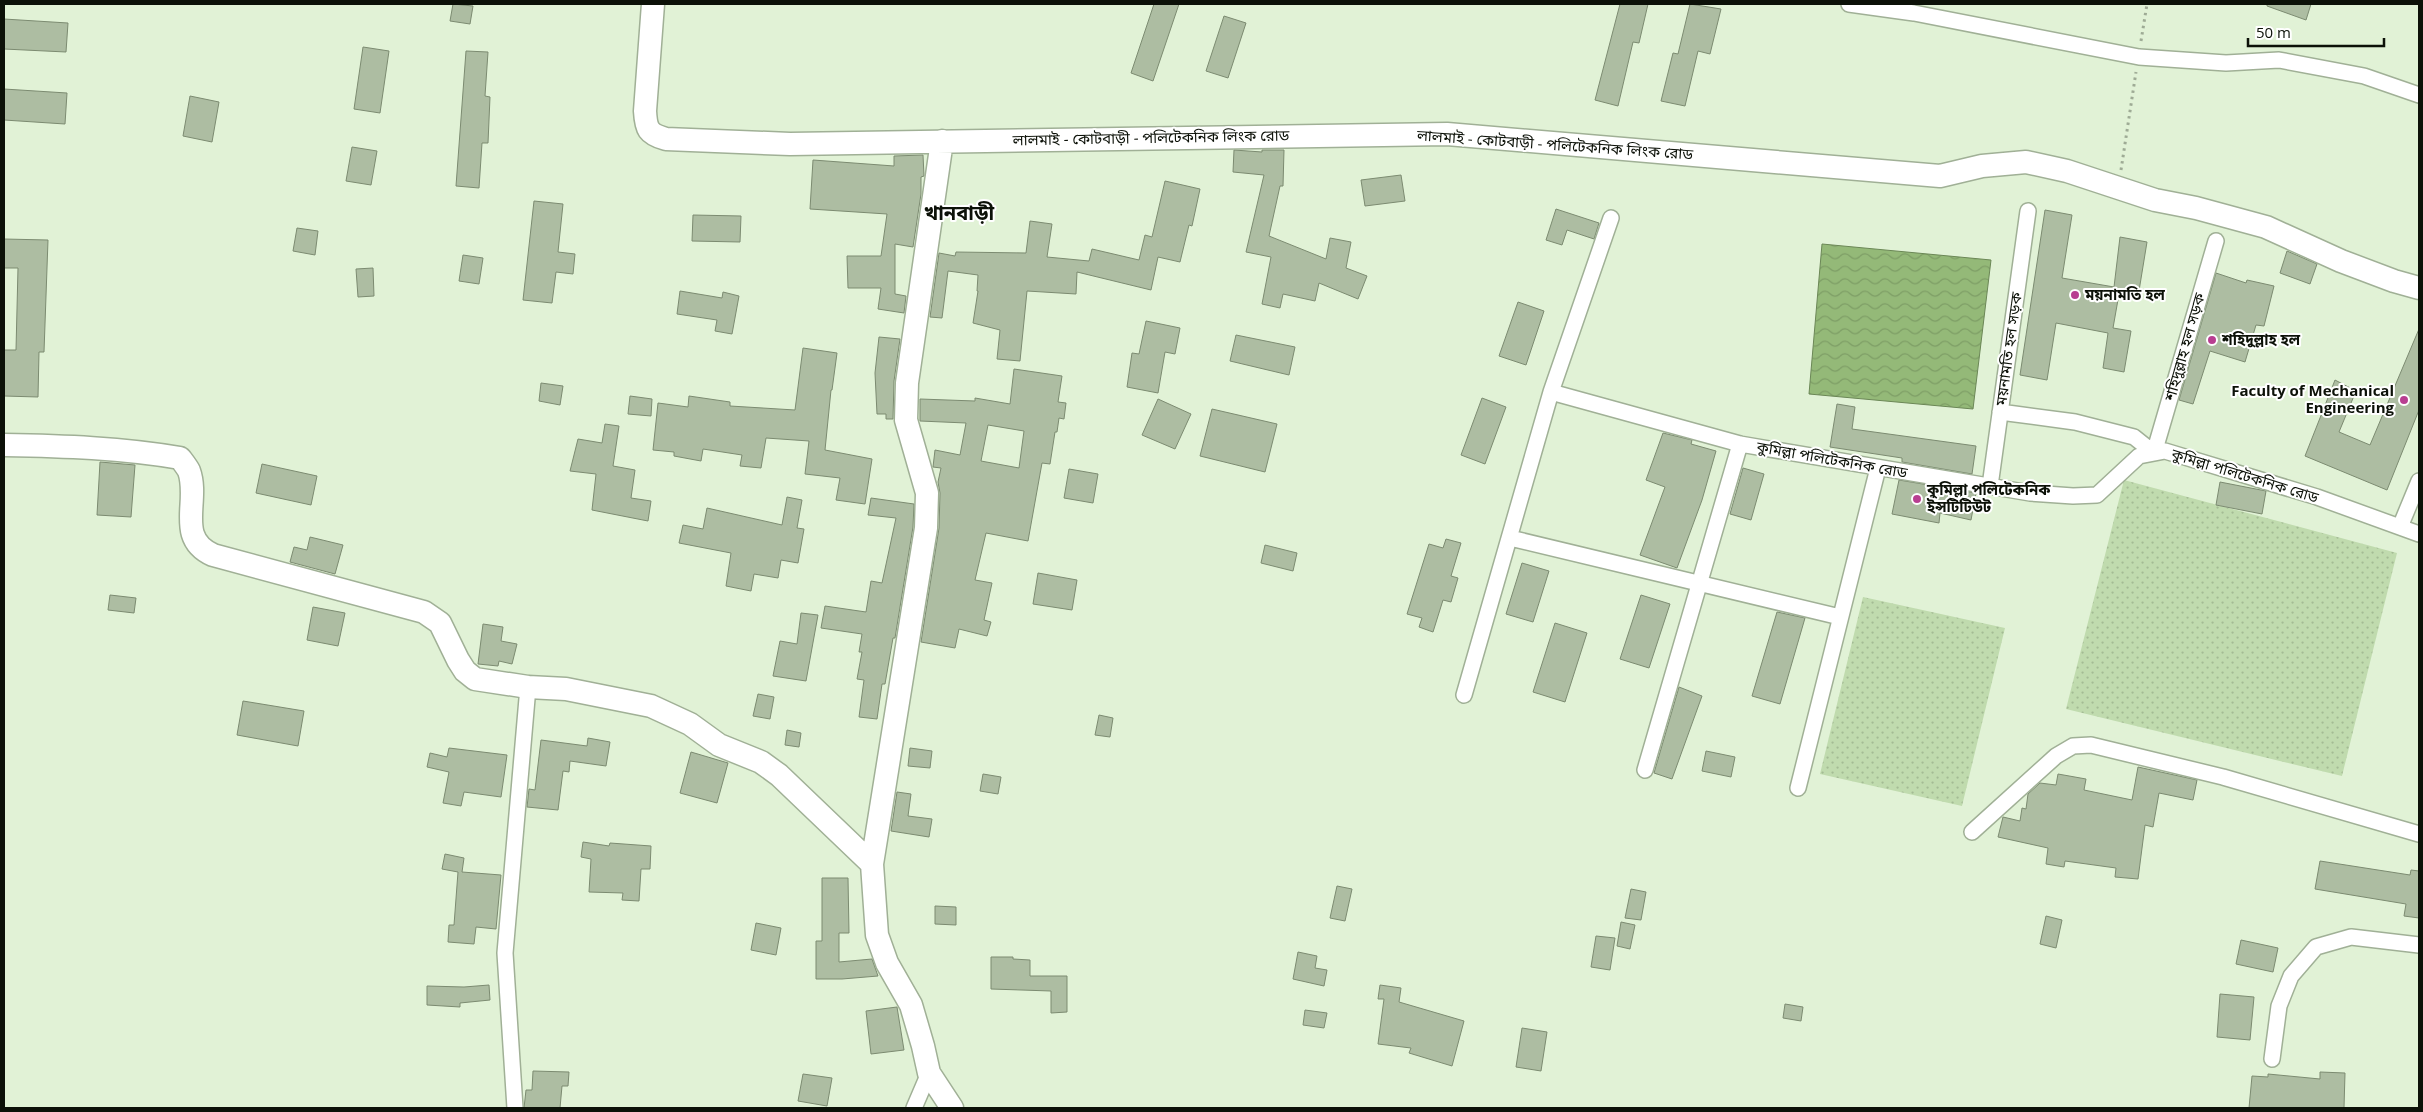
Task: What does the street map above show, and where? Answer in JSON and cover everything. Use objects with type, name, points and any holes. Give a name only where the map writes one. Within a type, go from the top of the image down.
[{"type":"street","name":"লালমাই - কোটবাড়ী - পলিটেকনিক লিংক রোড","points":[[653,4],[645,111],[646,125],[654,136],[714,142],[790,144],[1447,134],[1940,176],[1982,166],[2026,162],[2067,171],[2155,200],[2196,208],[2266,227],[2341,261],[2419,288]]},
{"type":"street","points":[[1849,4],[1869,5],[1914,13],[2139,57],[2226,64],[2279,60],[2364,76],[2419,95]]},
{"type":"street","points":[[942,141],[907,383],[906,420],[927,493],[926,528],[872,864],[876,935],[889,968],[911,1005],[924,1046],[929,1074],[952,1108]]},
{"type":"street","name":"ময়নামতি হল সড়ক","points":[[1990,486],[2028,211]]},
{"type":"street","points":[[1464,695],[1551,392],[1611,218]]},
{"type":"street","name":"শহিদুল্লাহ হল সড়ক","points":[[2154,453],[2216,241]]},
{"type":"street","name":"কুমিল্লা পলিটেকনিক রোড","points":[[1551,392],[1740,444],[2030,493],[2073,496],[2096,495],[2139,456],[2164,451],[2317,497],[2419,534]]},
{"type":"street","points":[[2000,412],[2075,422],[2134,437],[2154,453]]},
{"type":"street","points":[[1645,770],[1740,444]]},
{"type":"street","points":[[4,445],[72,446],[149,452],[180,458],[189,472],[192,535],[200,549],[213,555],[424,612],[440,623],[465,671],[474,679],[528,687],[566,689],[651,706],[690,724],[719,746],[761,762],[779,775],[872,864]]},
{"type":"street","points":[[1798,788],[1878,468]]},
{"type":"street","points":[[2400,527],[2419,481]]},
{"type":"street","points":[[1510,538],[1840,616]]},
{"type":"street","points":[[515,1108],[505,953],[528,687]]},
{"type":"street","points":[[1972,832],[2056,756],[2073,746],[2091,745],[2223,777],[2419,834]]},
{"type":"street","points":[[2272,1059],[2279,1006],[2291,976],[2316,947],[2351,937],[2419,945]]},
{"type":"street","points":[[914,1108],[929,1074]]},
{"type":"path","points":[[2118,188],[2147,4]]},
{"type":"shaded area","points":[[2124,480],[2397,553],[2342,776],[2066,709]]},
{"type":"shaded area","points":[[1863,597],[2005,628],[1962,806],[1820,774]]},
{"type":"water","points":[[1822,244],[1991,260],[1973,409],[1809,394]]},
{"type":"building","points":[[453,4],[473,6],[470,24],[450,21]]},
{"type":"building","points":[[1154,4],[1179,4],[1153,81],[1131,73]]},
{"type":"building","points":[[1620,4],[1648,4],[1639,43],[1633,42],[1618,106],[1595,100]]},
{"type":"building","points":[[1690,4],[1721,9],[1710,54],[1698,51],[1685,106],[1661,101],[1673,53],[1678,54]]},
{"type":"building","points":[[2267,4],[2311,4],[2306,20],[2267,6]]},
{"type":"building","points":[[1224,16],[1246,23],[1228,78],[1206,71]]},
{"type":"building","points":[[4,19],[68,23],[66,52],[4,49]]},
{"type":"building","points":[[363,47],[389,51],[380,113],[354,109]]},
{"type":"building","points":[[466,51],[488,52],[485,96],[490,97],[488,143],[482,143],[479,188],[456,186]]},
{"type":"building","points":[[4,89],[67,93],[65,124],[4,120]]},
{"type":"building","points":[[190,96],[219,102],[212,142],[183,136]]},
{"type":"building","points":[[352,147],[377,151],[371,185],[346,181]]},
{"type":"building","points":[[1234,150],[1262,152],[1262,150],[1284,150],[1283,186],[1280,186],[1269,236],[1326,259],[1330,238],[1351,242],[1346,268],[1367,276],[1358,299],[1319,283],[1315,301],[1283,294],[1280,308],[1262,304],[1271,257],[1246,252],[1264,175],[1233,172]]},
{"type":"building","points":[[923,155],[924,176],[921,177],[921,194],[913,247],[895,244],[895,294],[906,296],[904,313],[878,309],[881,288],[848,288],[847,256],[881,256],[887,214],[810,209],[813,160],[894,166],[894,156]]},
{"type":"building","points":[[1401,175],[1405,201],[1365,206],[1361,180]]},
{"type":"building","points":[[1165,181],[1200,189],[1192,226],[1189,225],[1180,262],[1158,257],[1151,290],[1077,272],[1076,294],[1027,291],[1020,361],[997,359],[1000,330],[973,323],[978,291],[978,275],[948,271],[942,318],[930,317],[939,253],[955,256],[956,252],[1026,253],[1030,221],[1052,224],[1047,257],[1089,261],[1092,249],[1139,260],[1145,235],[1152,237]]},
{"type":"building","points":[[534,201],[563,204],[558,252],[575,254],[573,274],[556,272],[552,303],[523,300]]},
{"type":"building","points":[[1556,209],[1599,223],[1594,239],[1567,230],[1562,245],[1546,240]]},
{"type":"building","name":"ময়নামতি হল","points":[[2045,210],[2072,215],[2062,278],[2114,287],[2120,237],[2147,242],[2138,297],[2119,294],[2113,328],[2131,331],[2124,372],[2103,368],[2108,333],[2056,323],[2047,380],[2020,375]]},
{"type":"building","points":[[693,215],[741,216],[740,242],[692,241]]},
{"type":"building","points":[[297,228],[318,231],[315,255],[293,251]]},
{"type":"building","points":[[4,239],[48,240],[44,352],[39,352],[38,397],[4,396],[4,350],[16,350],[18,268],[4,268]]},
{"type":"building","points":[[2287,251],[2317,264],[2310,284],[2280,273]]},
{"type":"building","points":[[463,255],[483,258],[479,284],[459,281]]},
{"type":"building","points":[[373,268],[374,296],[358,297],[356,269]]},
{"type":"building","points":[[2216,273],[2246,283],[2247,280],[2274,286],[2264,326],[2256,325],[2245,362],[2210,351],[2193,404],[2179,400]]},
{"type":"building","points":[[680,291],[722,298],[723,292],[739,296],[732,334],[715,331],[717,320],[677,314]]},
{"type":"building","points":[[1518,302],[1544,311],[1526,365],[1499,356]]},
{"type":"building","points":[[1146,321],[1180,328],[1175,354],[1165,352],[1158,393],[1127,387],[1132,353],[1139,354]]},
{"type":"building","name":"Faculty of Mechanical Engineering","points":[[2419,329],[2419,410],[2387,490],[2305,456],[2335,380],[2356,391],[2339,432],[2370,445]]},
{"type":"building","points":[[1236,335],[1295,347],[1289,375],[1230,361]]},
{"type":"building","points":[[879,337],[900,339],[894,381],[893,419],[886,419],[886,414],[877,414],[875,373]]},
{"type":"building","points":[[803,348],[837,353],[825,450],[872,459],[865,504],[836,500],[840,478],[805,474],[809,441],[766,438],[761,468],[740,466],[742,455],[703,449],[701,461],[674,456],[674,452],[653,450],[658,403],[688,407],[689,396],[730,402],[730,406],[795,410]]},
{"type":"building","points":[[1014,369],[1062,376],[1058,402],[1066,403],[1064,419],[1059,418],[1050,464],[1042,463],[1028,541],[986,533],[975,580],[992,583],[984,620],[991,622],[987,636],[959,629],[955,648],[921,642],[939,528],[940,493],[938,482],[941,468],[933,467],[935,450],[960,455],[966,423],[920,421],[920,399],[975,401],[975,398],[1010,404]],"holes":[[[988,425],[1024,431],[1019,468],[981,461]]]},
{"type":"building","points":[[541,383],[563,386],[560,405],[539,401]]},
{"type":"building","points":[[630,396],[652,399],[651,416],[628,414]]},
{"type":"building","points":[[1482,398],[1506,407],[1485,464],[1461,455]]},
{"type":"building","points":[[1158,399],[1191,414],[1175,449],[1142,435]]},
{"type":"building","points":[[1837,404],[1855,407],[1852,429],[1976,446],[1972,474],[1902,462],[1902,458],[1830,447]]},
{"type":"building","points":[[1212,409],[1277,424],[1265,472],[1200,456]]},
{"type":"building","points":[[605,424],[619,426],[613,466],[635,470],[631,498],[651,501],[648,521],[592,510],[596,474],[570,471],[578,439],[602,443]]},
{"type":"building","points":[[1663,433],[1692,440],[1691,444],[1716,451],[1702,500],[1677,568],[1640,555],[1665,487],[1646,480]]},
{"type":"building","points":[[100,462],[135,465],[131,517],[97,515]]},
{"type":"building","points":[[262,464],[317,476],[311,505],[256,493]]},
{"type":"building","points":[[1743,468],[1764,474],[1751,520],[1730,514]]},
{"type":"building","points":[[1069,469],[1098,474],[1093,503],[1064,498]]},
{"type":"building","points":[[1899,480],[1976,493],[1971,520],[1940,513],[1939,523],[1892,514]]},
{"type":"building","points":[[2220,482],[2266,491],[2262,514],[2216,505]]},
{"type":"building","points":[[787,497],[802,500],[797,528],[804,529],[798,563],[781,560],[778,578],[754,574],[751,591],[726,586],[731,553],[679,543],[683,525],[703,529],[707,508],[782,525]]},
{"type":"building","points":[[871,498],[914,504],[913,527],[895,638],[893,638],[885,684],[882,684],[877,719],[859,717],[864,680],[857,679],[862,652],[859,652],[862,634],[821,628],[825,606],[866,612],[871,581],[882,583],[896,518],[868,515]]},
{"type":"building","points":[[310,537],[343,545],[335,574],[290,562],[294,547],[307,550]]},
{"type":"building","points":[[1446,539],[1461,543],[1451,576],[1458,578],[1451,602],[1443,600],[1433,632],[1419,627],[1422,618],[1407,614],[1429,544],[1443,548]]},
{"type":"building","points":[[1265,545],[1297,553],[1293,571],[1261,563]]},
{"type":"building","points":[[1522,563],[1549,571],[1533,622],[1506,614]]},
{"type":"building","points":[[1038,573],[1077,580],[1072,610],[1033,604]]},
{"type":"building","points":[[110,595],[136,598],[134,613],[108,610]]},
{"type":"building","points":[[1641,595],[1670,604],[1649,668],[1620,659]]},
{"type":"building","points":[[313,607],[345,613],[338,646],[307,640]]},
{"type":"building","points":[[1777,612],[1805,618],[1780,704],[1752,696]]},
{"type":"building","points":[[801,613],[818,615],[806,681],[773,676],[780,641],[797,644]]},
{"type":"building","points":[[1555,623],[1587,633],[1565,702],[1533,692]]},
{"type":"building","points":[[483,624],[503,627],[501,641],[517,644],[512,664],[499,661],[498,666],[478,664]]},
{"type":"building","points":[[1679,687],[1702,696],[1672,779],[1654,773]]},
{"type":"building","points":[[758,694],[774,697],[770,719],[753,716]]},
{"type":"building","points":[[243,701],[304,711],[298,746],[237,735]]},
{"type":"building","points":[[1099,715],[1113,718],[1110,737],[1095,735]]},
{"type":"building","points":[[787,730],[801,733],[799,747],[785,745]]},
{"type":"building","points":[[588,738],[610,742],[606,766],[570,761],[569,772],[563,771],[558,810],[527,807],[529,789],[535,790],[541,740],[587,746]]},
{"type":"building","points":[[449,748],[507,755],[501,797],[464,792],[461,806],[443,803],[449,772],[427,767],[430,753],[447,757]]},
{"type":"building","points":[[910,748],[932,751],[930,768],[908,766]]},
{"type":"building","points":[[1706,751],[1735,757],[1731,777],[1702,771]]},
{"type":"building","points":[[691,752],[728,763],[717,803],[680,793]]},
{"type":"building","points":[[2138,767],[2197,780],[2193,800],[2159,793],[2153,827],[2145,825],[2138,879],[2115,877],[2116,868],[2065,861],[2064,867],[2046,864],[2048,848],[1998,837],[2003,817],[2020,821],[2022,808],[2026,809],[2028,794],[2040,783],[2056,785],[2058,774],[2086,779],[2084,790],[2132,800]]},
{"type":"building","points":[[983,774],[1001,777],[998,794],[980,791]]},
{"type":"building","points":[[897,792],[911,794],[908,816],[932,819],[929,837],[891,831]]},
{"type":"building","points":[[583,842],[609,846],[610,843],[651,846],[650,869],[641,869],[639,901],[622,900],[623,893],[589,892],[591,859],[581,857]]},
{"type":"building","points":[[445,854],[464,858],[462,872],[501,875],[496,929],[476,927],[474,944],[448,942],[449,925],[454,925],[458,872],[442,869]]},
{"type":"building","points":[[2320,861],[2410,875],[2411,870],[2419,871],[2419,918],[2404,916],[2406,904],[2315,889]]},
{"type":"building","points":[[822,878],[848,878],[849,933],[839,933],[839,962],[872,959],[878,976],[816,979],[816,941],[822,941]]},
{"type":"building","points":[[1337,886],[1352,889],[1345,921],[1330,918]]},
{"type":"building","points":[[1631,889],[1646,892],[1641,920],[1625,918]]},
{"type":"building","points":[[935,906],[956,907],[956,925],[935,924]]},
{"type":"building","points":[[2046,916],[2062,920],[2056,948],[2040,944]]},
{"type":"building","points":[[1621,922],[1635,925],[1630,949],[1617,946]]},
{"type":"building","points":[[756,923],[781,928],[776,955],[751,950]]},
{"type":"building","points":[[1596,936],[1615,938],[1610,970],[1591,967]]},
{"type":"building","points":[[2241,940],[2278,948],[2273,972],[2236,964]]},
{"type":"building","points":[[1298,952],[1317,956],[1315,968],[1327,970],[1324,986],[1293,979]]},
{"type":"building","points":[[991,957],[1013,957],[1013,959],[1030,960],[1030,976],[1067,976],[1067,1012],[1051,1013],[1051,991],[991,989]]},
{"type":"building","points":[[489,985],[490,1000],[460,1003],[460,1007],[427,1005],[427,986],[464,987]]},
{"type":"building","points":[[1380,985],[1401,988],[1399,1002],[1464,1021],[1452,1066],[1409,1053],[1411,1048],[1378,1044],[1384,999],[1378,999]]},
{"type":"building","points":[[2220,994],[2254,997],[2250,1040],[2217,1037]]},
{"type":"building","points":[[1785,1004],[1803,1007],[1801,1021],[1783,1018]]},
{"type":"building","points":[[897,1007],[904,1050],[871,1054],[866,1011]]},
{"type":"building","points":[[1305,1010],[1327,1013],[1324,1028],[1303,1025]]},
{"type":"building","points":[[1522,1028],[1547,1032],[1541,1071],[1516,1067]]},
{"type":"building","points":[[533,1071],[569,1072],[568,1086],[562,1086],[560,1108],[524,1108],[526,1090],[532,1090]]},
{"type":"building","points":[[2320,1072],[2345,1073],[2344,1108],[2249,1108],[2252,1076],[2268,1077],[2268,1074],[2320,1079]]},
{"type":"building","points":[[803,1074],[832,1078],[827,1106],[798,1101]]},
{"type":"place","name":"ময়নামতি হল","points":[[2075,295]]},
{"type":"place","name":"শহিদুল্লাহ হল","points":[[2212,340]]},
{"type":"place","name":"Faculty of Mechanical Engineering","points":[[2404,400]]},
{"type":"place","name":"কুমিল্লা পলিটেকনিক ইন্সটিটিউট","points":[[1917,499]]},
{"type":"district","name":"খানবাড়ী","points":[[959,213]]}]
